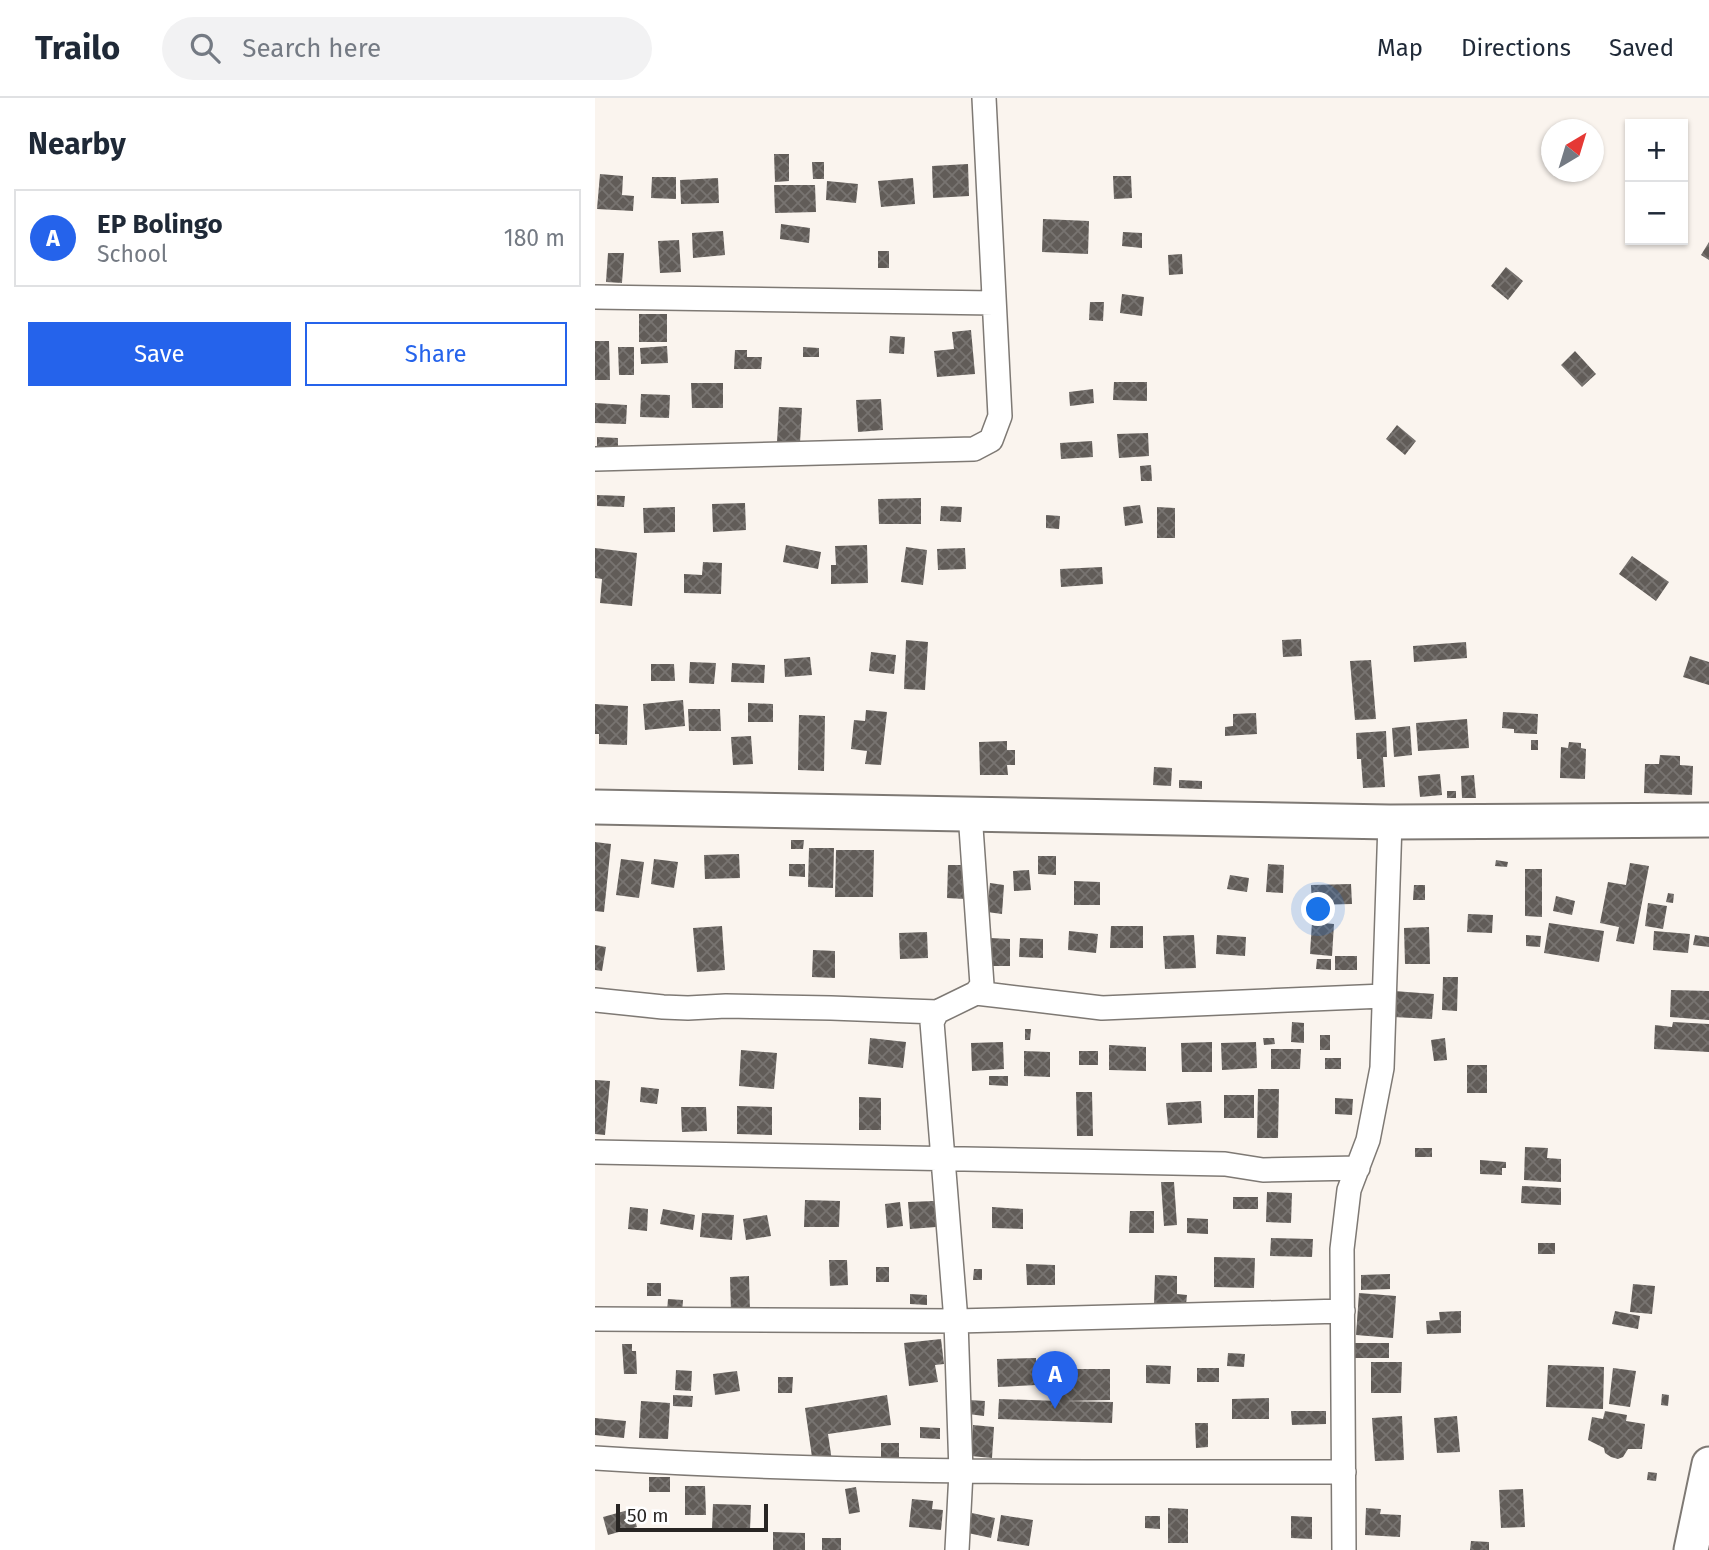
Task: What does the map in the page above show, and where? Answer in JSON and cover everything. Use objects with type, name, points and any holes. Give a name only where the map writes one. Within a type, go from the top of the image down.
[{"type":"street","points":[[595,459],[974,449],[991,440],[1000,416],[984,98]]},
{"type":"street","points":[[595,297],[994,303]]},
{"type":"street","points":[[595,807],[1390,822],[1709,820]]},
{"type":"street","points":[[595,1000],[688,1009],[726,1006],[937,1012],[976,993],[982,985],[982,970],[970,813]]},
{"type":"street","points":[[1344,1550],[1342,1249],[1349,1190],[1368,1140],[1382,1068],[1390,822]]},
{"type":"street","points":[[976,993],[1102,1008],[1384,996]]},
{"type":"street","points":[[937,1012],[932,1023],[956,1321],[961,1472],[957,1550]]},
{"type":"street","points":[[595,1152],[1226,1164],[1263,1170],[1358,1168]]},
{"type":"street","points":[[595,1319],[956,1321],[1343,1311]]},
{"type":"street","points":[[595,1458],[694,1464],[961,1472],[1344,1472]]},
{"type":"street","points":[[1691,1550],[1709,1464]]},
{"type":"building","points":[[774,154],[789,154],[789,181],[775,182]]},
{"type":"building","points":[[812,162],[824,162],[824,179],[813,179]]},
{"type":"building","points":[[968,164],[969,196],[933,198],[932,166]]},
{"type":"building","points":[[600,174],[623,176],[622,195],[634,196],[633,211],[597,209]]},
{"type":"building","points":[[1113,176],[1131,176],[1132,198],[1114,199]]},
{"type":"building","points":[[652,177],[676,177],[676,199],[651,198]]},
{"type":"building","points":[[718,178],[719,203],[681,204],[680,180]]},
{"type":"building","points":[[913,178],[915,204],[881,207],[878,181]]},
{"type":"building","points":[[827,181],[858,184],[856,203],[826,200]]},
{"type":"building","points":[[774,185],[815,185],[816,212],[775,213]]},
{"type":"building","points":[[1043,219],[1089,221],[1088,254],[1042,252]]},
{"type":"building","points":[[781,224],[810,228],[809,243],[780,239]]},
{"type":"building","points":[[723,231],[725,255],[693,258],[692,233]]},
{"type":"building","points":[[1123,232],[1142,233],[1142,248],[1122,246]]},
{"type":"building","points":[[679,240],[681,272],[660,273],[658,241]]},
{"type":"building","points":[[1709,242],[1709,260],[1701,255]]},
{"type":"building","points":[[878,251],[889,251],[889,268],[878,268]]},
{"type":"building","points":[[608,253],[624,253],[622,283],[606,282]]},
{"type":"building","points":[[1182,254],[1183,274],[1169,275],[1168,255]]},
{"type":"building","points":[[1506,267],[1523,281],[1508,300],[1491,286]]},
{"type":"building","points":[[1122,294],[1144,297],[1142,316],[1120,313]]},
{"type":"building","points":[[1090,302],[1104,302],[1103,321],[1089,320]]},
{"type":"building","points":[[639,314],[667,314],[667,342],[639,342]]},
{"type":"building","points":[[971,330],[975,374],[937,377],[934,351],[954,349],[952,332]]},
{"type":"building","points":[[890,336],[905,337],[904,354],[889,353]]},
{"type":"building","points":[[595,341],[609,341],[610,380],[595,380]]},
{"type":"building","points":[[667,346],[668,363],[641,364],[640,348]]},
{"type":"building","points":[[618,347],[634,347],[634,375],[619,375]]},
{"type":"building","points":[[803,347],[819,348],[819,357],[803,357]]},
{"type":"building","points":[[735,350],[747,350],[747,357],[762,357],[761,369],[734,369]]},
{"type":"building","points":[[1575,351],[1596,374],[1582,387],[1561,365]]},
{"type":"building","points":[[1114,382],[1147,382],[1147,401],[1113,400]]},
{"type":"building","points":[[691,383],[723,383],[723,408],[692,408]]},
{"type":"building","points":[[1093,389],[1094,403],[1070,406],[1069,392]]},
{"type":"building","points":[[641,394],[670,395],[669,418],[640,417]]},
{"type":"building","points":[[881,399],[883,430],[858,432],[856,400]]},
{"type":"building","points":[[595,403],[627,405],[626,424],[595,423]]},
{"type":"building","points":[[779,407],[802,408],[800,443],[777,442]]},
{"type":"building","points":[[1397,425],[1416,441],[1405,455],[1386,439]]},
{"type":"building","points":[[1148,433],[1149,456],[1119,458],[1117,434]]},
{"type":"building","points":[[597,437],[618,438],[618,449],[597,448]]},
{"type":"building","points":[[1092,441],[1093,457],[1061,459],[1060,443]]},
{"type":"building","points":[[1151,465],[1152,481],[1141,481],[1140,466]]},
{"type":"building","points":[[597,495],[625,496],[624,507],[597,506]]},
{"type":"building","points":[[921,498],[921,524],[879,524],[878,499]]},
{"type":"building","points":[[745,503],[746,530],[713,532],[712,504]]},
{"type":"building","points":[[1140,505],[1143,523],[1125,526],[1123,507]]},
{"type":"building","points":[[941,506],[962,507],[961,522],[940,521]]},
{"type":"building","points":[[675,507],[675,532],[644,533],[643,508]]},
{"type":"building","points":[[1157,507],[1175,508],[1175,538],[1157,538]]},
{"type":"building","points":[[1046,515],[1060,516],[1059,529],[1046,528]]},
{"type":"building","points":[[786,545],[821,552],[818,569],[783,562]]},
{"type":"building","points":[[867,545],[868,583],[831,584],[831,565],[836,565],[835,546]]},
{"type":"building","points":[[906,547],[927,550],[923,585],[901,582]]},
{"type":"building","points":[[595,548],[637,553],[632,606],[600,603],[602,579],[595,578]]},
{"type":"building","points":[[965,548],[966,569],[938,570],[937,549]]},
{"type":"building","points":[[1632,556],[1669,582],[1656,601],[1619,574]]},
{"type":"building","points":[[703,562],[722,563],[721,594],[684,593],[684,574],[702,575]]},
{"type":"building","points":[[1102,567],[1103,584],[1061,587],[1060,569]]},
{"type":"building","points":[[1301,639],[1302,656],[1283,657],[1282,640]]},
{"type":"building","points":[[906,640],[928,642],[925,690],[904,689]]},
{"type":"building","points":[[1466,642],[1467,658],[1414,662],[1413,646]]},
{"type":"building","points":[[871,652],[896,655],[894,674],[869,671]]},
{"type":"building","points":[[1690,656],[1709,662],[1709,685],[1683,677]]},
{"type":"building","points":[[810,657],[812,675],[785,677],[784,659]]},
{"type":"building","points":[[1371,660],[1376,719],[1355,720],[1350,661]]},
{"type":"building","points":[[690,662],[716,663],[714,684],[689,683]]},
{"type":"building","points":[[732,663],[765,665],[764,683],[731,682]]},
{"type":"building","points":[[651,664],[674,664],[675,681],[651,681]]},
{"type":"building","points":[[683,700],[685,726],[645,730],[643,704]]},
{"type":"building","points":[[748,703],[773,704],[773,722],[748,722]]},
{"type":"building","points":[[595,704],[628,706],[627,745],[599,744],[599,734],[595,734]]},
{"type":"building","points":[[688,709],[720,709],[721,731],[689,731]]},
{"type":"building","points":[[866,710],[887,712],[881,765],[865,764],[867,751],[851,749],[854,720],[865,721]]},
{"type":"building","points":[[1503,712],[1538,714],[1537,734],[1514,733],[1514,729],[1502,728]]},
{"type":"building","points":[[1256,713],[1257,734],[1225,736],[1225,727],[1233,726],[1233,714]]},
{"type":"building","points":[[799,715],[825,716],[824,771],[798,770]]},
{"type":"building","points":[[1467,719],[1469,748],[1418,751],[1416,723]]},
{"type":"building","points":[[1410,726],[1412,755],[1394,757],[1392,728]]},
{"type":"building","points":[[1386,731],[1387,757],[1383,757],[1385,787],[1363,788],[1361,759],[1357,759],[1356,733]]},
{"type":"building","points":[[751,736],[753,764],[733,765],[731,737]]},
{"type":"building","points":[[1531,740],[1538,740],[1538,750],[1531,750]]},
{"type":"building","points":[[1007,741],[1007,750],[1015,750],[1015,765],[1007,765],[1008,775],[980,775],[979,742]]},
{"type":"building","points":[[1569,742],[1581,743],[1581,748],[1586,749],[1585,779],[1560,778],[1561,747],[1568,748]]},
{"type":"building","points":[[1660,755],[1680,756],[1680,765],[1693,766],[1692,795],[1644,793],[1645,764],[1659,764]]},
{"type":"building","points":[[1154,767],[1172,768],[1171,786],[1153,785]]},
{"type":"building","points":[[1440,774],[1442,795],[1420,797],[1418,776]]},
{"type":"building","points":[[1474,775],[1476,798],[1462,798],[1461,776]]},
{"type":"building","points":[[1179,780],[1202,781],[1202,789],[1179,788]]},
{"type":"building","points":[[1447,791],[1456,791],[1456,798],[1447,798]]},
{"type":"building","points":[[791,840],[804,840],[803,849],[791,849]]},
{"type":"building","points":[[595,842],[611,844],[604,912],[595,911]]},
{"type":"building","points":[[809,848],[834,848],[833,888],[808,887]]},
{"type":"building","points":[[836,850],[874,850],[873,897],[835,897]]},
{"type":"building","points":[[739,854],[740,878],[705,879],[704,855]]},
{"type":"building","points":[[1038,856],[1056,856],[1056,875],[1038,874]]},
{"type":"building","points":[[621,859],[644,862],[639,898],[616,895]]},
{"type":"building","points":[[654,859],[678,862],[674,888],[651,884]]},
{"type":"building","points":[[1496,860],[1508,862],[1507,867],[1495,866]]},
{"type":"building","points":[[1630,863],[1649,866],[1634,944],[1616,941],[1619,927],[1600,923],[1608,882],[1626,885]]},
{"type":"building","points":[[789,864],[805,864],[805,877],[789,876]]},
{"type":"building","points":[[1268,864],[1284,865],[1283,893],[1266,892]]},
{"type":"building","points":[[948,865],[966,865],[965,899],[947,898]]},
{"type":"building","points":[[1525,869],[1542,869],[1542,917],[1525,916]]},
{"type":"building","points":[[1029,870],[1031,890],[1014,891],[1013,871]]},
{"type":"building","points":[[1230,875],[1249,878],[1247,892],[1227,889]]},
{"type":"building","points":[[1074,881],[1100,882],[1100,905],[1074,905]]},
{"type":"building","points":[[990,883],[1004,885],[1002,914],[987,912]]},
{"type":"building","points":[[1351,884],[1352,904],[1312,905],[1311,885]]},
{"type":"building","points":[[1414,885],[1425,885],[1425,900],[1413,900]]},
{"type":"building","points":[[1668,893],[1674,894],[1673,903],[1666,902]]},
{"type":"building","points":[[1556,896],[1575,901],[1572,915],[1553,911]]},
{"type":"building","points":[[1648,903],[1667,906],[1663,929],[1645,926]]},
{"type":"building","points":[[1468,914],[1493,915],[1492,933],[1467,932]]},
{"type":"building","points":[[1312,922],[1334,924],[1332,956],[1310,954]]},
{"type":"building","points":[[1549,923],[1604,931],[1599,962],[1544,953]]},
{"type":"building","points":[[722,926],[725,970],[697,972],[693,928]]},
{"type":"building","points":[[1111,926],[1143,926],[1143,948],[1110,948]]},
{"type":"building","points":[[1429,927],[1430,964],[1405,964],[1404,928]]},
{"type":"building","points":[[1069,931],[1098,934],[1096,953],[1068,950]]},
{"type":"building","points":[[1654,931],[1690,934],[1688,953],[1653,950]]},
{"type":"building","points":[[927,932],[928,958],[900,959],[899,933]]},
{"type":"building","points":[[1194,935],[1196,968],[1165,969],[1163,936]]},
{"type":"building","points":[[1217,935],[1246,937],[1245,956],[1216,954]]},
{"type":"building","points":[[1526,935],[1541,936],[1540,947],[1526,946]]},
{"type":"building","points":[[1695,935],[1709,937],[1709,947],[1693,945]]},
{"type":"building","points":[[990,938],[1010,939],[1010,966],[990,966]]},
{"type":"building","points":[[1020,938],[1043,939],[1043,958],[1019,957]]},
{"type":"building","points":[[595,945],[606,947],[602,971],[595,970]]},
{"type":"building","points":[[813,950],[835,951],[835,978],[812,977]]},
{"type":"building","points":[[1335,956],[1357,956],[1357,970],[1335,970]]},
{"type":"building","points":[[1317,959],[1331,959],[1331,970],[1316,969]]},
{"type":"building","points":[[1443,977],[1458,977],[1457,1011],[1442,1010]]},
{"type":"building","points":[[1671,990],[1709,991],[1709,1020],[1670,1017]]},
{"type":"building","points":[[1394,991],[1434,994],[1432,1019],[1393,1017]]},
{"type":"building","points":[[1292,1022],[1304,1023],[1304,1043],[1291,1042]]},
{"type":"building","points":[[1673,1022],[1709,1024],[1709,1052],[1654,1049],[1655,1025],[1672,1027]]},
{"type":"building","points":[[1025,1029],[1031,1029],[1030,1040],[1025,1040]]},
{"type":"building","points":[[1320,1035],[1330,1035],[1330,1050],[1320,1050]]},
{"type":"building","points":[[870,1038],[906,1042],[903,1068],[868,1064]]},
{"type":"building","points":[[1263,1038],[1274,1038],[1275,1044],[1264,1045]]},
{"type":"building","points":[[1445,1038],[1447,1060],[1434,1061],[1431,1040]]},
{"type":"building","points":[[1003,1042],[1004,1069],[972,1071],[971,1043]]},
{"type":"building","points":[[1212,1042],[1212,1072],[1182,1072],[1181,1043]]},
{"type":"building","points":[[1256,1042],[1257,1068],[1222,1070],[1221,1043]]},
{"type":"building","points":[[1109,1045],[1146,1047],[1146,1071],[1109,1070]]},
{"type":"building","points":[[1271,1049],[1301,1049],[1300,1069],[1271,1069]]},
{"type":"building","points":[[741,1050],[777,1053],[774,1089],[739,1086]]},
{"type":"building","points":[[1024,1051],[1050,1052],[1050,1077],[1024,1076]]},
{"type":"building","points":[[1079,1051],[1098,1051],[1098,1065],[1079,1065]]},
{"type":"building","points":[[1325,1058],[1341,1058],[1341,1069],[1325,1069]]},
{"type":"building","points":[[1467,1065],[1487,1065],[1487,1093],[1467,1093]]},
{"type":"building","points":[[989,1076],[1008,1076],[1008,1086],[989,1085]]},
{"type":"building","points":[[595,1080],[610,1081],[605,1135],[595,1134]]},
{"type":"building","points":[[641,1087],[659,1089],[657,1104],[640,1102]]},
{"type":"building","points":[[1258,1089],[1279,1089],[1278,1138],[1257,1138]]},
{"type":"building","points":[[1076,1092],[1092,1092],[1093,1136],[1077,1136]]},
{"type":"building","points":[[1224,1095],[1254,1095],[1254,1118],[1224,1118]]},
{"type":"building","points":[[859,1097],[881,1098],[881,1130],[859,1130]]},
{"type":"building","points":[[1335,1098],[1353,1099],[1352,1115],[1335,1114]]},
{"type":"building","points":[[1201,1101],[1202,1123],[1168,1125],[1166,1103]]},
{"type":"building","points":[[737,1106],[772,1107],[772,1135],[737,1134]]},
{"type":"building","points":[[681,1107],[706,1107],[707,1131],[682,1132]]},
{"type":"building","points":[[1525,1147],[1548,1148],[1547,1158],[1561,1159],[1561,1182],[1524,1180]]},
{"type":"building","points":[[1415,1148],[1432,1148],[1432,1157],[1415,1157]]},
{"type":"building","points":[[1480,1160],[1506,1162],[1506,1168],[1502,1168],[1502,1175],[1480,1174]]},
{"type":"building","points":[[1161,1182],[1174,1182],[1177,1225],[1164,1226]]},
{"type":"building","points":[[1522,1186],[1561,1188],[1561,1205],[1521,1203]]},
{"type":"building","points":[[1267,1192],[1292,1193],[1291,1223],[1266,1222]]},
{"type":"building","points":[[1233,1197],[1258,1197],[1258,1209],[1233,1209]]},
{"type":"building","points":[[805,1200],[840,1201],[839,1227],[804,1227]]},
{"type":"building","points":[[934,1201],[936,1227],[910,1229],[908,1202]]},
{"type":"building","points":[[900,1202],[903,1226],[887,1228],[885,1204]]},
{"type":"building","points":[[630,1207],[648,1209],[647,1231],[628,1229]]},
{"type":"building","points":[[992,1207],[1023,1209],[1023,1229],[992,1228]]},
{"type":"building","points":[[663,1209],[695,1215],[693,1230],[660,1224]]},
{"type":"building","points":[[1130,1211],[1154,1211],[1154,1233],[1129,1233]]},
{"type":"building","points":[[702,1213],[734,1215],[732,1240],[700,1237]]},
{"type":"building","points":[[767,1215],[771,1236],[746,1240],[743,1219]]},
{"type":"building","points":[[1187,1218],[1208,1219],[1208,1234],[1187,1233]]},
{"type":"building","points":[[1271,1238],[1313,1239],[1312,1257],[1270,1256]]},
{"type":"building","points":[[1538,1243],[1555,1243],[1555,1254],[1538,1254]]},
{"type":"building","points":[[1214,1257],[1255,1258],[1254,1288],[1214,1287]]},
{"type":"building","points":[[829,1260],[847,1260],[848,1285],[830,1286]]},
{"type":"building","points":[[1026,1264],[1055,1265],[1055,1285],[1027,1285]]},
{"type":"building","points":[[876,1267],[889,1267],[889,1282],[876,1282]]},
{"type":"building","points":[[974,1269],[982,1269],[982,1280],[973,1280]]},
{"type":"building","points":[[1390,1274],[1390,1289],[1361,1290],[1361,1275]]},
{"type":"building","points":[[1155,1275],[1177,1276],[1177,1294],[1187,1295],[1186,1305],[1154,1304]]},
{"type":"building","points":[[749,1276],[750,1311],[731,1312],[730,1277]]},
{"type":"building","points":[[647,1283],[661,1283],[661,1296],[647,1296]]},
{"type":"building","points":[[1633,1284],[1655,1286],[1652,1314],[1630,1312]]},
{"type":"building","points":[[1359,1293],[1396,1296],[1393,1338],[1356,1335]]},
{"type":"building","points":[[910,1294],[927,1295],[927,1305],[910,1304]]},
{"type":"building","points":[[668,1299],[683,1300],[682,1313],[667,1311]]},
{"type":"building","points":[[1461,1311],[1461,1333],[1427,1334],[1426,1321],[1440,1320],[1439,1312]]},
{"type":"building","points":[[1615,1311],[1640,1316],[1638,1329],[1612,1324]]},
{"type":"building","points":[[941,1339],[944,1364],[935,1365],[938,1382],[909,1386],[904,1343]]},
{"type":"building","points":[[1352,1343],[1389,1343],[1389,1358],[1352,1358]]},
{"type":"building","points":[[622,1344],[632,1344],[632,1351],[636,1351],[637,1374],[624,1374]]},
{"type":"building","points":[[1228,1353],[1245,1354],[1244,1367],[1227,1366]]},
{"type":"building","points":[[1036,1358],[1037,1385],[998,1387],[997,1359]]},
{"type":"building","points":[[1371,1362],[1402,1362],[1401,1393],[1371,1393]]},
{"type":"building","points":[[1059,1364],[1074,1364],[1074,1369],[1110,1369],[1110,1400],[1065,1401],[1113,1402],[1112,1423],[998,1419],[999,1399],[1059,1401]]},
{"type":"building","points":[[1146,1365],[1171,1366],[1170,1384],[1146,1383]]},
{"type":"building","points":[[1548,1365],[1604,1367],[1603,1409],[1546,1407]]},
{"type":"building","points":[[1197,1368],[1219,1368],[1219,1382],[1197,1382]]},
{"type":"building","points":[[1613,1368],[1636,1371],[1630,1407],[1609,1404]]},
{"type":"building","points":[[676,1370],[692,1371],[691,1391],[675,1390]]},
{"type":"building","points":[[737,1371],[740,1391],[715,1395],[713,1374]]},
{"type":"building","points":[[778,1377],[793,1377],[792,1393],[778,1393]]},
{"type":"building","points":[[1662,1394],[1669,1395],[1668,1406],[1661,1405]]},
{"type":"building","points":[[673,1395],[693,1396],[692,1407],[673,1406]]},
{"type":"building","points":[[887,1395],[891,1425],[828,1434],[832,1461],[813,1464],[805,1408]]},
{"type":"building","points":[[1269,1398],[1269,1419],[1232,1419],[1232,1399]]},
{"type":"building","points":[[969,1400],[985,1401],[984,1416],[968,1414]]},
{"type":"building","points":[[641,1401],[670,1403],[668,1439],[639,1438]]},
{"type":"building","points":[[1291,1411],[1326,1411],[1326,1424],[1292,1425]]},
{"type":"building","points":[[1605,1411],[1627,1415],[1626,1421],[1645,1424],[1642,1449],[1628,1449],[1623,1457],[1618,1459],[1588,1440],[1592,1417],[1603,1419]]},
{"type":"building","points":[[1402,1416],[1404,1460],[1375,1461],[1372,1418]]},
{"type":"building","points":[[1457,1416],[1460,1452],[1437,1453],[1434,1418]]},
{"type":"building","points":[[595,1418],[626,1421],[624,1438],[595,1435]]},
{"type":"building","points":[[1195,1423],[1208,1423],[1208,1447],[1196,1448]]},
{"type":"building","points":[[973,1425],[994,1427],[992,1458],[971,1456]]},
{"type":"building","points":[[920,1427],[940,1428],[940,1439],[920,1438]]},
{"type":"building","points":[[881,1443],[899,1443],[899,1461],[881,1461]]},
{"type":"building","points":[[1648,1472],[1657,1473],[1656,1481],[1647,1480]]},
{"type":"building","points":[[649,1477],[670,1477],[670,1492],[649,1492]]},
{"type":"building","points":[[685,1486],[705,1486],[706,1515],[685,1515]]},
{"type":"building","points":[[856,1487],[860,1512],[849,1514],[845,1489]]},
{"type":"building","points":[[1523,1489],[1525,1527],[1501,1528],[1499,1490]]},
{"type":"building","points":[[912,1499],[933,1501],[932,1509],[943,1510],[941,1530],[909,1527]]},
{"type":"building","points":[[713,1504],[751,1505],[750,1530],[712,1529]]},
{"type":"building","points":[[1168,1508],[1188,1509],[1188,1543],[1168,1543]]},
{"type":"building","points":[[1366,1508],[1381,1509],[1380,1514],[1401,1515],[1400,1537],[1365,1535]]},
{"type":"building","points":[[632,1509],[637,1527],[608,1535],[603,1517]]},
{"type":"building","points":[[972,1513],[995,1518],[991,1538],[968,1533]]},
{"type":"building","points":[[1001,1515],[1033,1520],[1029,1546],[997,1541]]},
{"type":"building","points":[[1145,1516],[1160,1516],[1160,1529],[1145,1528]]},
{"type":"building","points":[[1291,1516],[1312,1517],[1312,1539],[1291,1538]]},
{"type":"building","points":[[773,1532],[805,1533],[805,1550],[773,1550]]},
{"type":"building","points":[[822,1538],[841,1538],[841,1550],[822,1550]]},
{"type":"building","points":[[1471,1541],[1489,1542],[1489,1550],[1470,1550]]},
{"type":"place","name":"EP Bolingo","points":[[1055,1409]]}]
